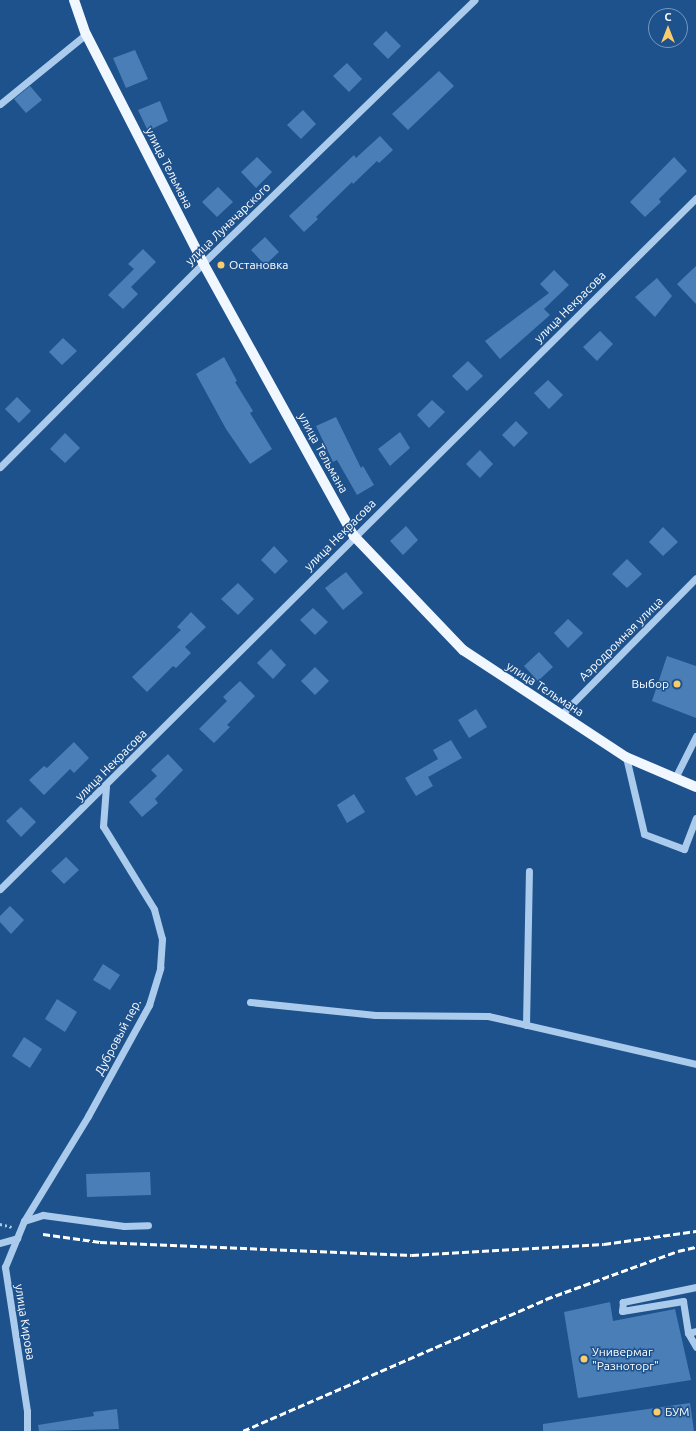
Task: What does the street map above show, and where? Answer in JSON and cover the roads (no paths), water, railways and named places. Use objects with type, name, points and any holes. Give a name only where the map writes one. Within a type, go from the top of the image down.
[{"type":"main road","name":"улица Тельмана","points":[[74,0],[86,34],[203,263],[354,536],[463,650],[561,716],[626,757],[696,787]]},
{"type":"street","name":"улица Луначарского","points":[[0,468],[203,263],[474,0]]},
{"type":"street","points":[[0,104],[86,34]]},
{"type":"street","name":"улица Некрасова","points":[[0,889],[106,786],[354,536],[696,198]]},
{"type":"street","name":"Аэродромная улица","points":[[561,716],[696,578]]},
{"type":"street","points":[[675,778],[696,736]]},
{"type":"street","points":[[626,757],[644,834],[684,849],[696,818]]},
{"type":"street","name":"Дубровый пер.","points":[[24,1221],[88,1116],[149,1005],[160,968],[162,938],[154,909],[103,826],[106,786]]},
{"type":"street","points":[[526,1025],[529,872]]},
{"type":"street","points":[[250,1002],[375,1015],[488,1016],[696,1064]]},
{"type":"street","points":[[24,1221],[43,1215],[124,1226],[148,1225]]},
{"type":"street","name":"улица Кирова","points":[[24,1221],[5,1267],[27,1411],[26,1431]]},
{"type":"street","points":[[0,1243],[17,1238]]},
{"type":"street","points":[[696,1288],[623,1302],[622,1311],[684,1301],[688,1333],[696,1347]]},
{"type":"street","points":[[688,1333],[696,1331]]},
{"type":"railway","points":[[43,1234],[100,1242],[412,1255],[604,1244],[696,1231]]},
{"type":"railway","points":[[243,1431],[546,1299],[678,1251],[696,1247]]},
{"type":"place","name":"Остановка","points":[[221,265]]},
{"type":"place","name":"Выбор","points":[[677,684]]},
{"type":"place","name":"Универмаг \"Разноторг\"","points":[[584,1359]]},
{"type":"place","name":"БУМ","points":[[657,1412]]}]
